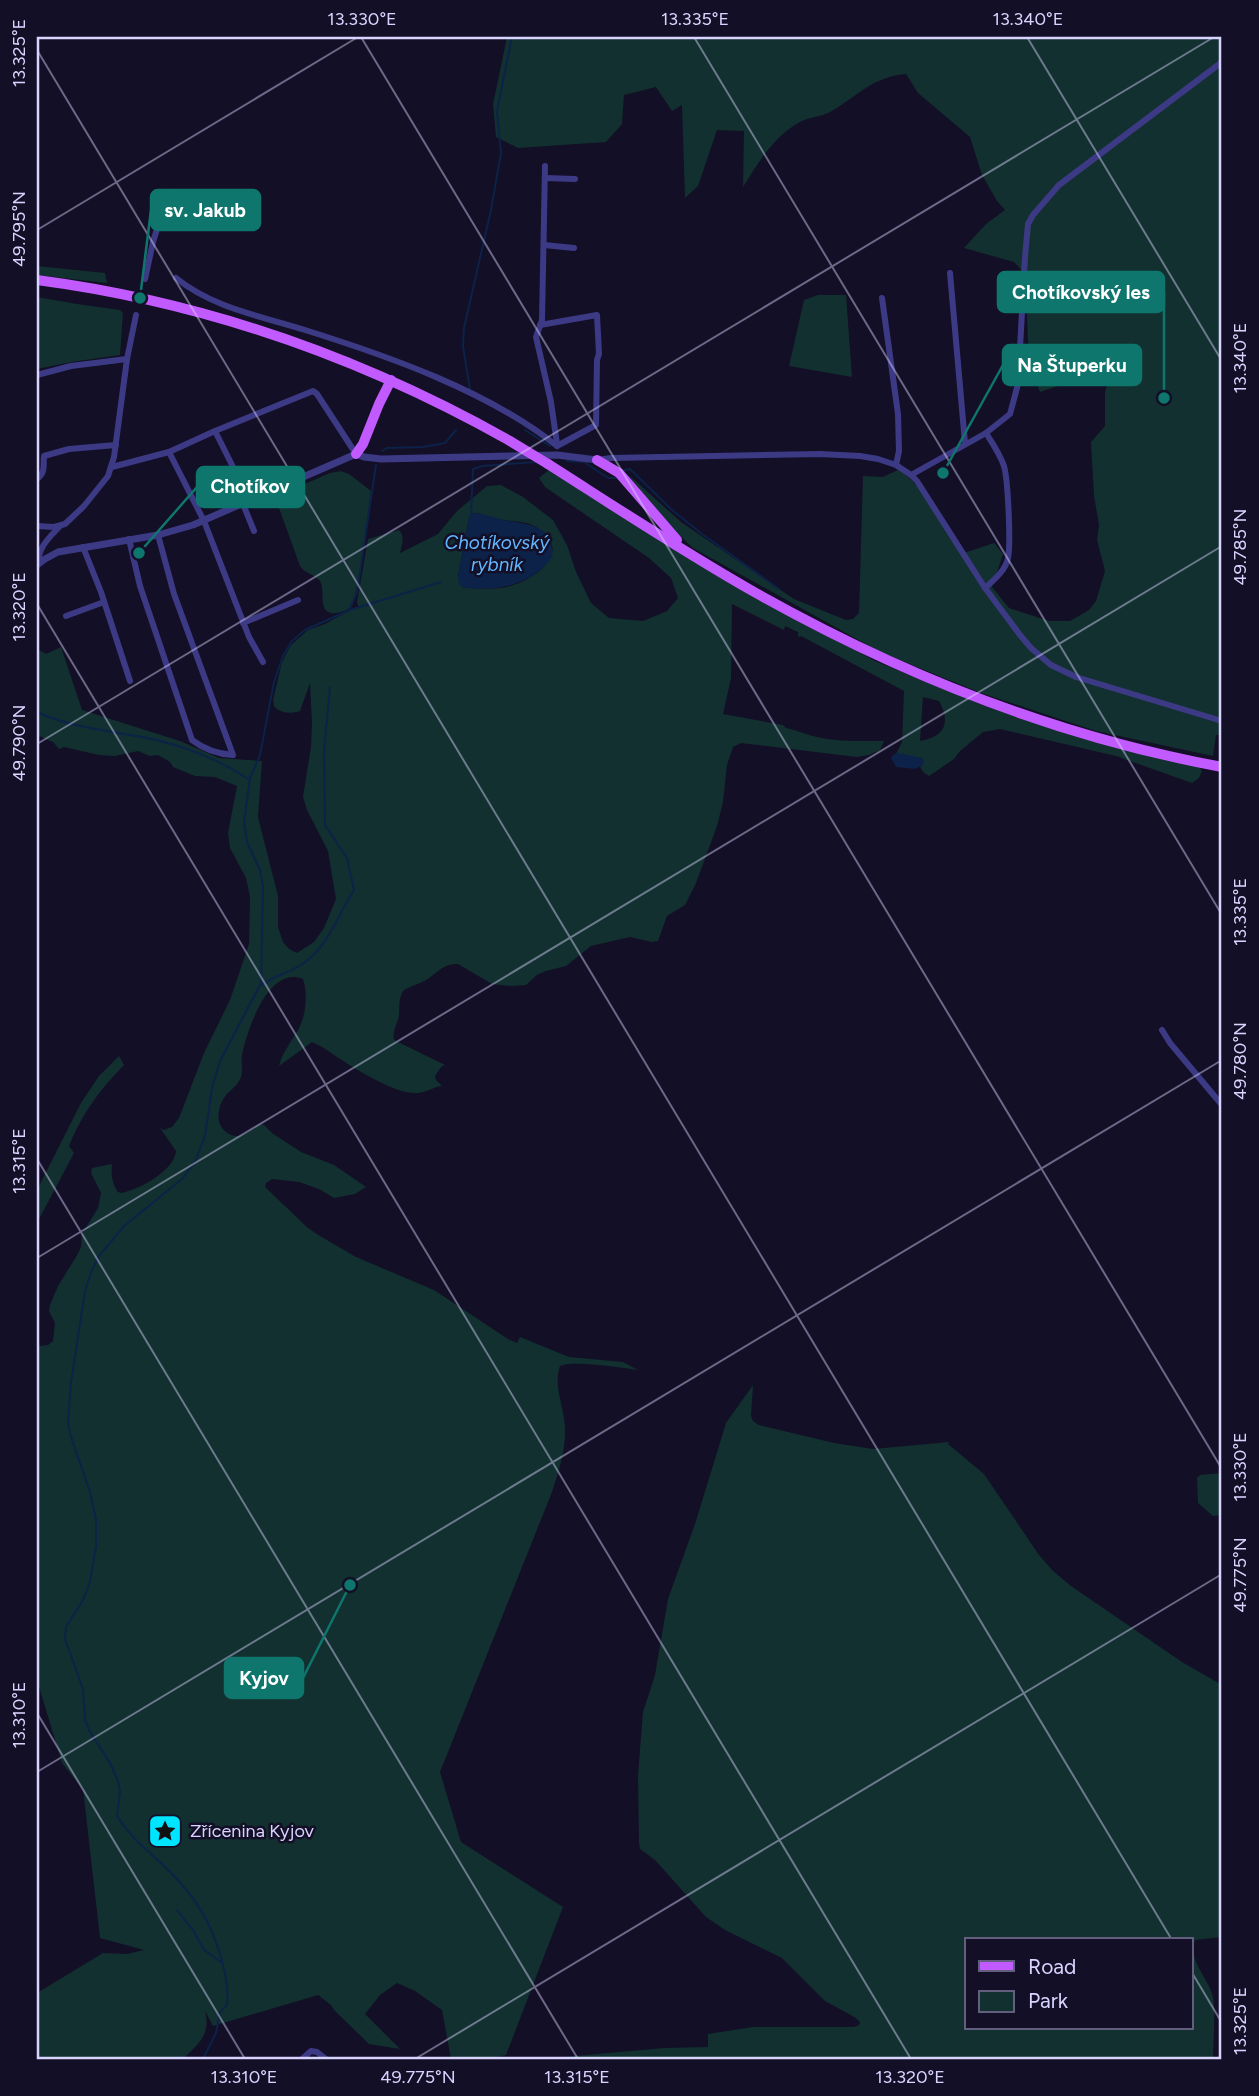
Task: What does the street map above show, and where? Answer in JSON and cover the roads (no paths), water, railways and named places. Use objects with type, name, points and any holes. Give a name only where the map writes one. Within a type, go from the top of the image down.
[{"type":"main road","points":[[37,280],[139,297],[229,320],[317,350],[391,380],[510,441],[756,593],[835,635],[891,661],[1027,715],[1095,736],[1222,767]]},
{"type":"main road","points":[[356,454],[391,380]]},
{"type":"main road","points":[[597,460],[619,473],[663,526],[696,557]]},
{"type":"street","points":[[911,475],[986,433],[1010,414],[1018,384],[1025,257],[1028,224],[1033,215],[1059,185],[1222,62]]},
{"type":"street","points":[[545,166],[540,325],[536,337],[551,402],[557,456]]},
{"type":"street","points":[[545,178],[575,179]]},
{"type":"street","points":[[145,279],[161,216],[175,192]]},
{"type":"street","points":[[544,245],[574,248]]},
{"type":"street","points":[[950,273],[965,443]]},
{"type":"street","points":[[176,278],[226,306],[359,348],[468,393],[540,432],[557,446]]},
{"type":"street","points":[[882,298],[898,414],[899,451],[896,465]]},
{"type":"street","points":[[38,564],[42,547],[60,526],[84,506],[112,467],[136,315]]},
{"type":"street","points":[[540,325],[597,315],[599,354],[596,425],[557,446]]},
{"type":"street","points":[[37,375],[71,366],[127,359]]},
{"type":"street","points":[[112,467],[169,452],[313,391],[356,454],[364,457],[557,456],[597,460],[820,454],[878,458],[911,475],[936,509],[985,588],[1020,635],[1051,665],[1076,677],[1222,721]]},
{"type":"street","points":[[215,431],[246,502],[254,531]]},
{"type":"street","points":[[985,588],[997,578],[1008,560],[1006,476],[1004,466],[986,433]]},
{"type":"street","points":[[44,458],[69,449],[116,445]]},
{"type":"street","points":[[169,452],[204,521],[254,650],[262,662]]},
{"type":"street","points":[[37,453],[44,458],[45,468],[37,479]]},
{"type":"street","points":[[38,564],[58,552],[182,529],[356,454]]},
{"type":"street","points":[[37,526],[60,526]]},
{"type":"street","points":[[129,539],[140,586],[192,740],[217,754],[233,755],[174,594],[158,535]]},
{"type":"street","points":[[83,547],[130,681]]},
{"type":"street","points":[[243,623],[298,600]]},
{"type":"street","points":[[66,616],[104,602]]},
{"type":"street","points":[[1162,1030],[1170,1044],[1222,1105]]},
{"type":"street","points":[[302,2059],[311,2051],[326,2059]]},
{"type":"water","name":"Chotíkovský rybník","points":[[473,513],[536,527],[549,537],[552,557],[534,574],[512,585],[487,589],[462,587],[458,576],[469,518]]},
{"type":"water","points":[[898,753],[922,758],[923,765],[915,769],[896,767],[891,758]]},
{"type":"waterway","points":[[470,390],[463,346],[464,328],[501,153],[497,111],[512,37]]},
{"type":"waterway","points":[[382,451],[387,448],[445,443],[456,430]]},
{"type":"waterway","points":[[525,430],[550,446]]},
{"type":"waterway","points":[[567,461],[584,462],[608,478],[616,478]]},
{"type":"waterway","points":[[471,515],[473,469],[536,462]]},
{"type":"waterway","points":[[350,608],[357,592],[376,465]]},
{"type":"waterway","points":[[624,470],[630,469],[671,509],[702,534],[779,589]]},
{"type":"waterway","points":[[203,2059],[216,2033],[220,2012],[227,2005],[221,1957],[208,1924],[191,1896],[117,1816],[120,1792],[118,1781],[85,1720],[83,1689],[65,1639],[66,1627],[83,1600],[90,1582],[96,1546],[96,1520],[90,1492],[68,1421],[85,1291],[99,1256],[124,1226],[182,1179],[195,1162],[205,1136],[212,1088],[220,1061],[261,983],[263,886],[260,870],[247,842],[244,822],[250,778],[260,755],[274,682],[283,656],[292,641],[305,630],[350,610],[441,582]]},
{"type":"waterway","points":[[262,985],[301,965],[318,950],[354,890],[347,858],[325,825],[324,752],[330,687]]},
{"type":"waterway","points":[[37,712],[77,725],[173,745],[212,759],[248,779]]},
{"type":"waterway","points":[[177,1910],[204,1950],[221,1962]]},
{"type":"place","name":"sv. Jakub","points":[[140,298]]},
{"type":"place","name":"Chotíkovský les","points":[[1164,398]]},
{"type":"place","name":"Na Štuperku","points":[[943,473]]},
{"type":"place","name":"Chotíkov","points":[[139,553]]},
{"type":"place","name":"Kyjov","points":[[350,1585]]},
{"type":"place","name":"Zřícenina Kyjov","points":[[165,1831]]}]
